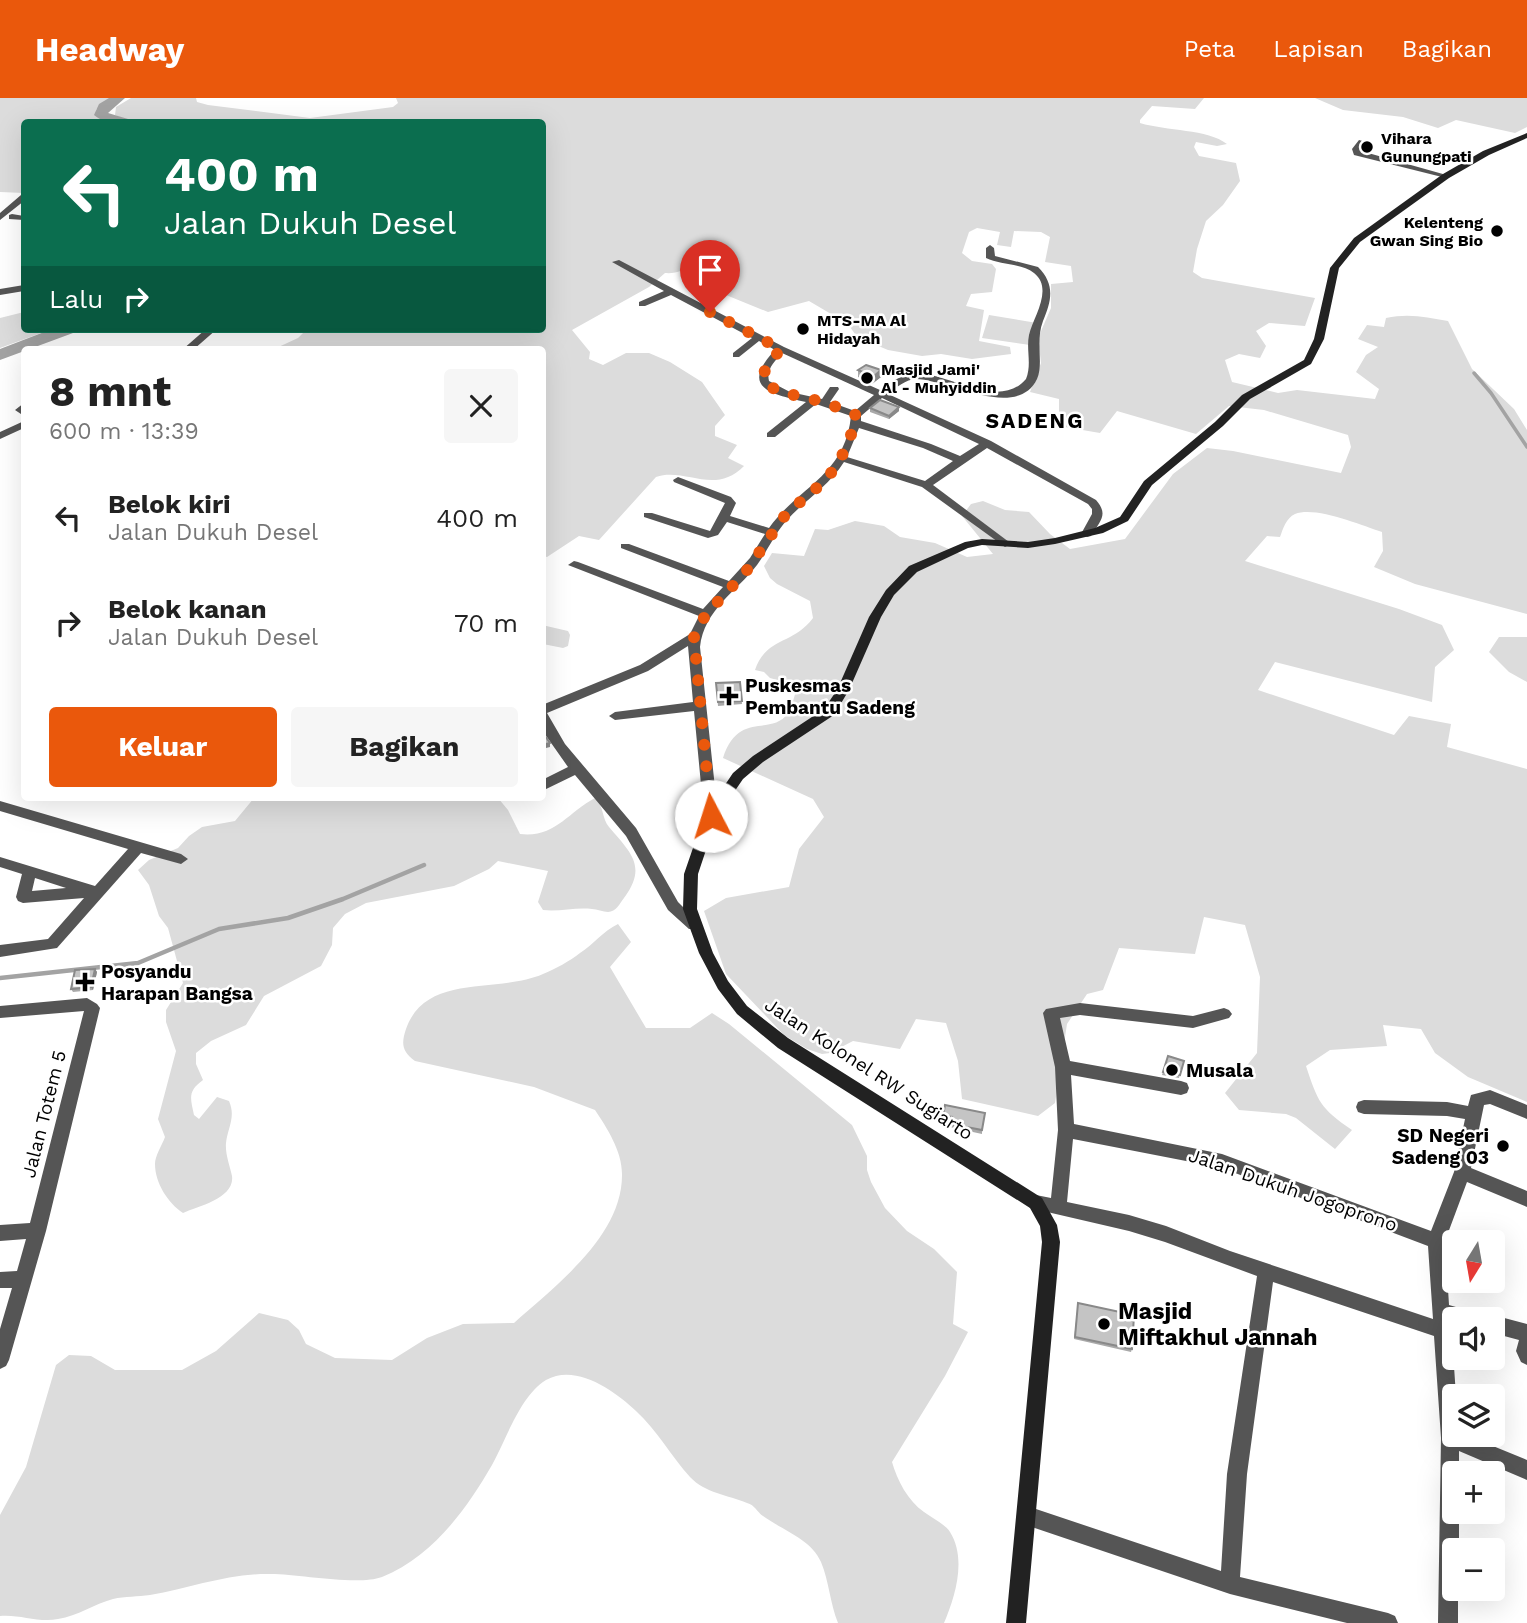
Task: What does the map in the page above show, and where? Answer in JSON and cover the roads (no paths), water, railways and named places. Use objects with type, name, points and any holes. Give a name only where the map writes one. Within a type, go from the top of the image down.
[{"type":"main road","name":"Jalan Kolonel RW Sugiarto","points":[[1036,1203],[764,1028],[742,1010],[723,985],[694,925],[690,909],[691,874],[711,816],[738,776],[758,759],[829,712],[843,690],[874,617],[890,593],[914,569],[965,545],[1028,545],[1087,534],[1124,519],[1148,483],[1219,424],[1246,397],[1308,362],[1319,339],[1333,273],[1345,255],[1372,228],[1394,216],[1446,176],[1486,153],[1527,135]]},
{"type":"main road","points":[[1016,1623],[1051,1242],[1048,1225],[1036,1203]]},
{"type":"street","points":[[1362,142],[1356,149],[1357,153],[1446,176]]},
{"type":"street","points":[[0,217],[11,212],[21,200]]},
{"type":"street","points":[[0,206],[21,217]]},
{"type":"street","points":[[546,708],[644,668],[694,637],[706,614],[760,554],[771,532],[786,514],[827,479],[841,458],[856,419],[906,377],[912,376],[980,392],[1010,392],[1025,386],[1035,369],[1034,333],[1047,300],[1044,284],[1040,272],[992,258],[989,256],[990,248]]},
{"type":"street","points":[[616,262],[781,349],[831,369],[987,443],[1092,502],[1098,509],[1098,514],[1087,534]]},
{"type":"street","points":[[0,292],[21,288]]},
{"type":"street","points":[[642,304],[670,292]]},
{"type":"street","points":[[192,346],[207,333]]},
{"type":"street","points":[[736,355],[759,337]]},
{"type":"street","points":[[781,349],[766,367],[764,381],[780,392],[819,401],[856,419],[962,461]]},
{"type":"street","points":[[771,435],[834,389]]},
{"type":"street","points":[[0,436],[21,426]]},
{"type":"street","points":[[926,485],[987,443]]},
{"type":"street","points":[[841,458],[926,485],[1005,544]]},
{"type":"street","points":[[648,515],[708,535],[714,533],[731,503],[678,480]]},
{"type":"street","points":[[724,518],[771,532]]},
{"type":"street","points":[[625,546],[733,586]]},
{"type":"street","points":[[574,565],[706,614]]},
{"type":"street","points":[[694,637],[711,816]]},
{"type":"street","points":[[615,716],[699,706]]},
{"type":"street","points":[[546,733],[576,769],[610,801],[633,835],[674,910],[694,925]]},
{"type":"street","points":[[546,784],[576,769]]},
{"type":"street","points":[[0,807],[181,859]]},
{"type":"street","points":[[0,951],[52,944],[138,848]]},
{"type":"street","points":[[0,862],[96,892]]},
{"type":"street","points":[[30,871],[23,897],[96,892]]},
{"type":"street","name":"Jalan Totem 5","points":[[2,1017],[86,1004],[92,1008],[37,1231],[22,1279]]},
{"type":"street","points":[[1058,1208],[1066,1130],[1063,1067],[1050,1016],[1055,1011],[1080,1009],[1193,1022],[1224,1014]]},
{"type":"street","points":[[1063,1067],[1181,1088]]},
{"type":"street","points":[[1446,1384],[1436,1241],[1462,1172],[1477,1100],[1484,1097],[1527,1112]]},
{"type":"street","points":[[1364,1107],[1447,1109],[1474,1114]]},
{"type":"street","name":"Jalan Dukuh Jogoprono","points":[[1066,1130],[1222,1161],[1436,1241]]},
{"type":"street","points":[[1462,1172],[1527,1199]]},
{"type":"street","points":[[1036,1203],[1129,1223],[1266,1271],[1441,1321]]},
{"type":"street","points":[[0,1233],[37,1231]]},
{"type":"street","points":[[1230,1584],[1237,1474],[1266,1271]]},
{"type":"street","points":[[0,1280],[22,1279],[0,1360]]},
{"type":"street","points":[[1505,1327],[1527,1333]]},
{"type":"street","points":[[1527,1343],[1527,1356]]},
{"type":"street","points":[[1448,1623],[1450,1447]]},
{"type":"street","points":[[1472,1447],[1527,1470]]},
{"type":"street","points":[[1027,1516],[1230,1584],[1388,1623]]},
{"type":"waterway","points":[[114,119],[101,115],[104,107],[118,98]]},
{"type":"waterway","points":[[23,346],[57,333]]},
{"type":"waterway","points":[[0,355],[21,347]]},
{"type":"waterway","points":[[1474,373],[1491,393],[1527,447]]},
{"type":"waterway","points":[[0,978],[138,963],[219,929],[288,918],[343,899],[424,865]]},
{"type":"place","name":"Vihara Gunungpati","points":[[1367,147]]},
{"type":"place","name":"Kelenteng Gwan Sing Bio","points":[[1497,231]]},
{"type":"place","name":"MTS-MA Al Hidayah","points":[[803,329]]},
{"type":"place","name":"Masjid Jami' Al - Muhyiddin","points":[[867,378]]},
{"type":"place","name":"Puskesmas Pembantu Sadeng","points":[[729,696]]},
{"type":"place","name":"Posyandu Harapan Bangsa","points":[[85,982]]},
{"type":"place","name":"Musala","points":[[1172,1070]]},
{"type":"place","name":"SD Negeri Sadeng 03","points":[[1503,1146]]},
{"type":"place","name":"Masjid Miftakhul Jannah","points":[[1104,1324]]},
{"type":"district","name":"SADENG","points":[[1035,420]]}]
